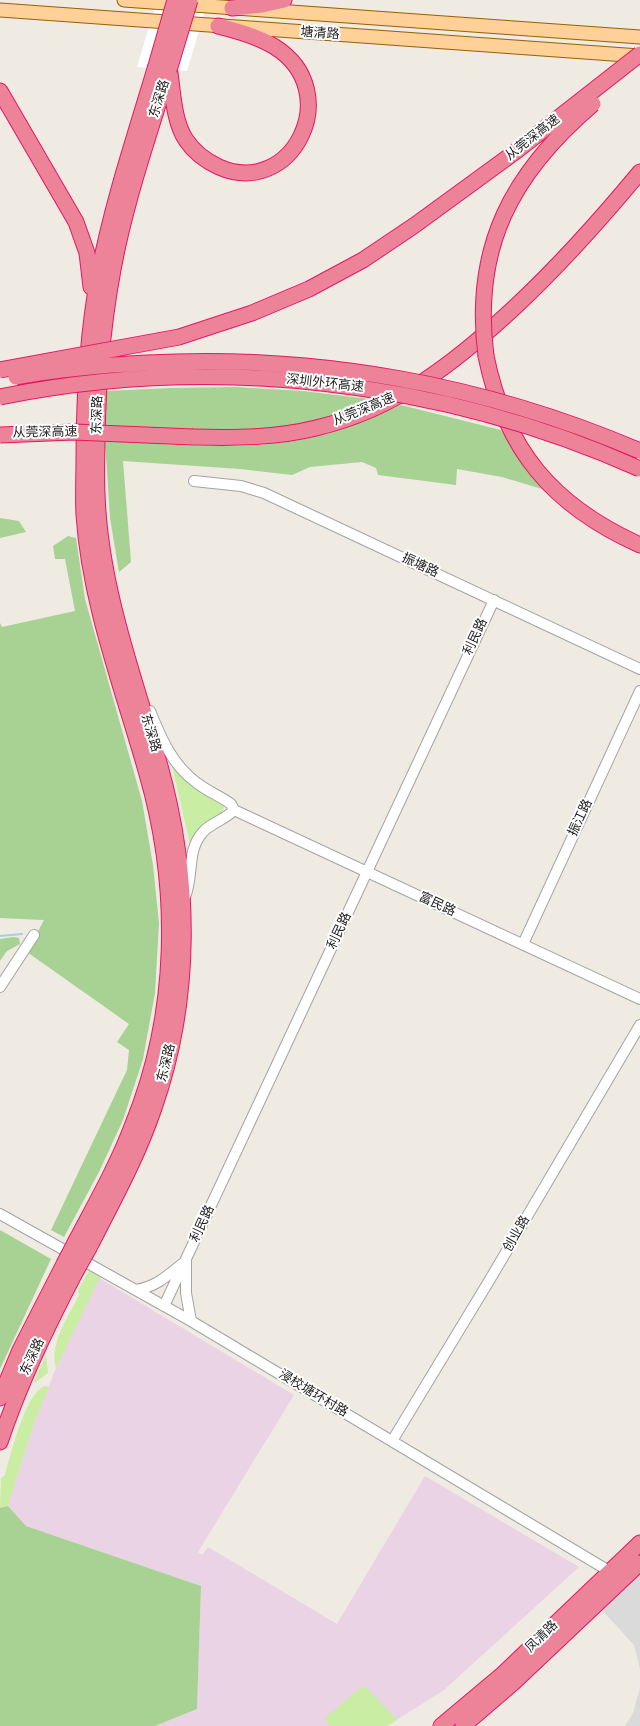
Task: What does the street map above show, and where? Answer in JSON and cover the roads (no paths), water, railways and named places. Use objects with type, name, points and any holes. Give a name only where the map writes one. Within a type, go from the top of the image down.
[{"type":"highway","name":"东深路","points":[[0,1398],[20,1350],[141,1144],[154,1109],[165,1072],[174,1035],[181,985],[184,941],[180,862],[169,803],[111,593],[96,493],[98,398],[105,320],[119,243],[162,69],[175,0]]},
{"type":"highway","name":"东深路","points":[[83,1242],[120,1156],[147,1086],[163,1014],[170,940],[168,883],[160,826],[146,770],[105,629],[93,575],[84,514],[84,415],[92,314],[99,270],[111,222],[162,69],[190,0]]},
{"type":"highway","points":[[232,8],[262,5],[284,0]]},
{"type":"highway","points":[[162,69],[181,129],[186,140],[207,161],[230,171],[240,173],[264,169],[284,158],[300,139],[307,120],[308,99],[304,78],[292,61],[272,45],[248,34],[218,26]]},
{"type":"highway","name":"从莞深高速","points":[[0,370],[179,337],[252,313],[323,282],[363,260],[415,225],[515,152],[640,55]]},
{"type":"highway","points":[[640,64],[582,113],[554,140],[526,174],[512,199],[494,239],[485,281],[483,311],[486,356],[493,386],[504,417],[518,443],[535,468],[557,493],[582,514],[606,529],[640,545]]},
{"type":"highway","points":[[0,91],[76,222],[87,253],[92,314]]},
{"type":"highway","name":"从莞深高速","points":[[0,435],[74,432],[193,437],[254,437],[302,431],[363,413],[406,392],[445,367],[484,335],[548,274],[604,215],[640,172]]},
{"type":"highway","name":"深圳外环高速","points":[[0,380],[80,368],[180,361],[230,360],[329,368],[403,379],[475,395],[546,416],[640,451]]},
{"type":"highway","name":"深圳外环高速","points":[[0,397],[78,384],[165,378],[231,377],[332,384],[404,395],[489,416],[552,435],[640,469]]},
{"type":"highway","name":"东深路","points":[[0,1442],[9,1415],[70,1267]]},
{"type":"highway","name":"凤清路","points":[[463,1726],[513,1683],[616,1576],[640,1544]]},
{"type":"highway","name":"凤清路","points":[[441,1726],[616,1576],[640,1563]]},
{"type":"main road","name":"塘清路","points":[[124,0],[640,37]]},
{"type":"main road","name":"塘清路","points":[[0,10],[640,55]]},
{"type":"street","name":"振塘路","points":[[194,480],[241,486],[264,493],[640,669]]},
{"type":"street","name":"利民路","points":[[164,1306],[494,600]]},
{"type":"street","name":"振江路","points":[[523,944],[640,692]]},
{"type":"street","name":"富民路","points":[[138,693],[147,705],[166,747],[176,763],[198,784],[231,804],[234,810],[640,999]]},
{"type":"street","points":[[183,900],[188,888],[190,858],[198,839],[206,828],[230,815],[234,810]]},
{"type":"street","points":[[0,987],[34,935]]},
{"type":"street","name":"创业路","points":[[392,1441],[490,1281],[640,1025]]},
{"type":"street","name":"浸校塘环村路","points":[[0,1214],[191,1321],[616,1576]]},
{"type":"street","name":"利民路","points":[[136,1290],[157,1284],[186,1261]]},
{"type":"street","name":"利民路","points":[[186,1261],[186,1293],[191,1321]]},
{"type":"waterway","points":[[0,936],[22,934]]}]
